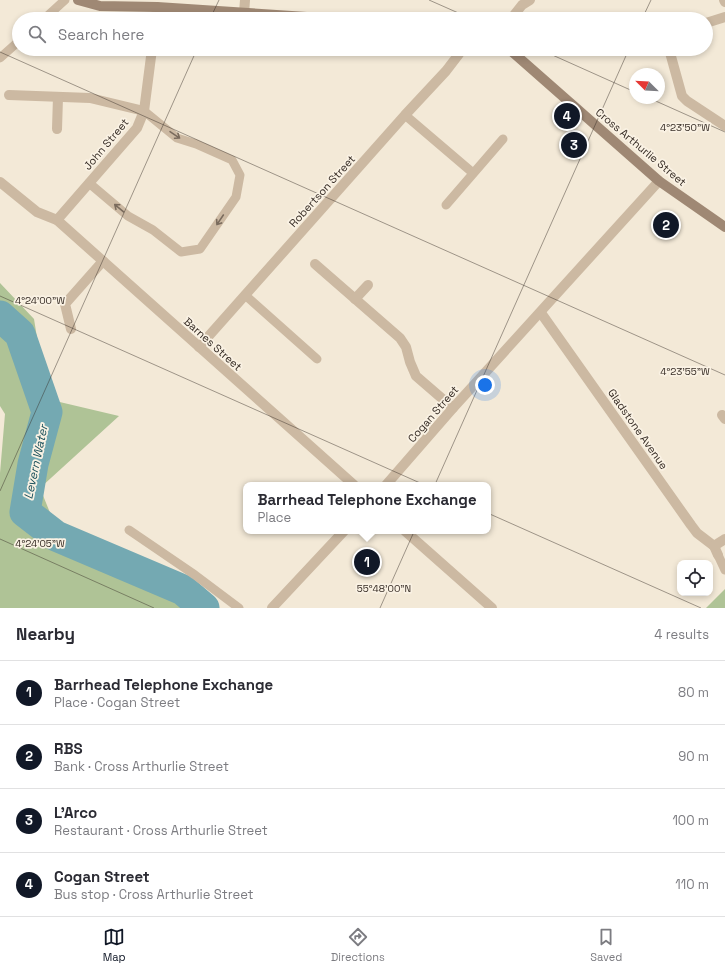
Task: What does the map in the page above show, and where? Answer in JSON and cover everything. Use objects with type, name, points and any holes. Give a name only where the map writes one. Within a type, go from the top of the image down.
[{"type":"main road","points":[[78,0],[100,6],[157,7],[230,12]]},
{"type":"main road","name":"Cross Arthurlie Street","points":[[517,56],[659,181],[725,227]]},
{"type":"street","points":[[244,12],[245,0]]},
{"type":"street","points":[[516,12],[522,5],[530,0]]},
{"type":"street","points":[[157,7],[157,12]]},
{"type":"street","points":[[713,21],[725,17]]},
{"type":"street","name":"John Street","points":[[57,220],[137,128],[144,111],[151,56]]},
{"type":"street","name":"Robertson Street","points":[[198,347],[446,71],[457,56]]},
{"type":"street","points":[[671,56],[682,96],[687,101],[725,126]]},
{"type":"street","points":[[9,95],[90,98],[144,111]]},
{"type":"street","points":[[57,129],[58,97]]},
{"type":"street","name":"Cogan Street","points":[[389,482],[453,408],[541,313],[659,181]]},
{"type":"street","name":"Barnes Street","points":[[0,182],[37,212],[57,220],[351,482]]},
{"type":"street","points":[[71,329],[65,304],[103,261]]},
{"type":"street","points":[[315,264],[400,338],[406,347],[416,376],[453,408]]},
{"type":"street","points":[[355,299],[368,285]]},
{"type":"street","name":"Gladstone Avenue","points":[[541,313],[697,533],[716,551]]},
{"type":"street","points":[[272,608],[341,534]]},
{"type":"street","points":[[409,534],[492,608]]},
{"type":"street","points":[[716,551],[725,539]]},
{"type":"lane","points":[[52,12],[65,0]]},
{"type":"lane","points":[[0,58],[12,47]]},
{"type":"lane","points":[[89,183],[128,216],[153,230],[181,252],[200,249],[236,197],[240,175],[232,160],[196,144],[177,138],[144,111]]},
{"type":"lane","points":[[405,115],[473,173]]},
{"type":"lane","points":[[446,204],[503,140]]},
{"type":"lane","points":[[245,295],[317,359]]},
{"type":"lane","points":[[129,530],[195,575],[239,608]]},
{"type":"lane","points":[[716,551],[725,570]]},
{"type":"green space","points":[[0,283],[34,319],[47,399],[119,416],[40,488],[55,525],[218,608],[0,608],[0,473],[5,414],[0,406]]},
{"type":"green space","points":[[725,589],[725,608],[706,608]]},
{"type":"waterway","name":"Levern Water","points":[[0,316],[20,334],[47,412],[33,464],[25,512],[56,536],[183,590],[204,608]]},
{"type":"place","name":"Cogan Street","points":[[567,116]]},
{"type":"place","name":"L'Arco","points":[[574,145]]},
{"type":"place","name":"RBS","points":[[666,225]]},
{"type":"place","name":"Barrhead Telephone Exchange","points":[[367,562]]}]
